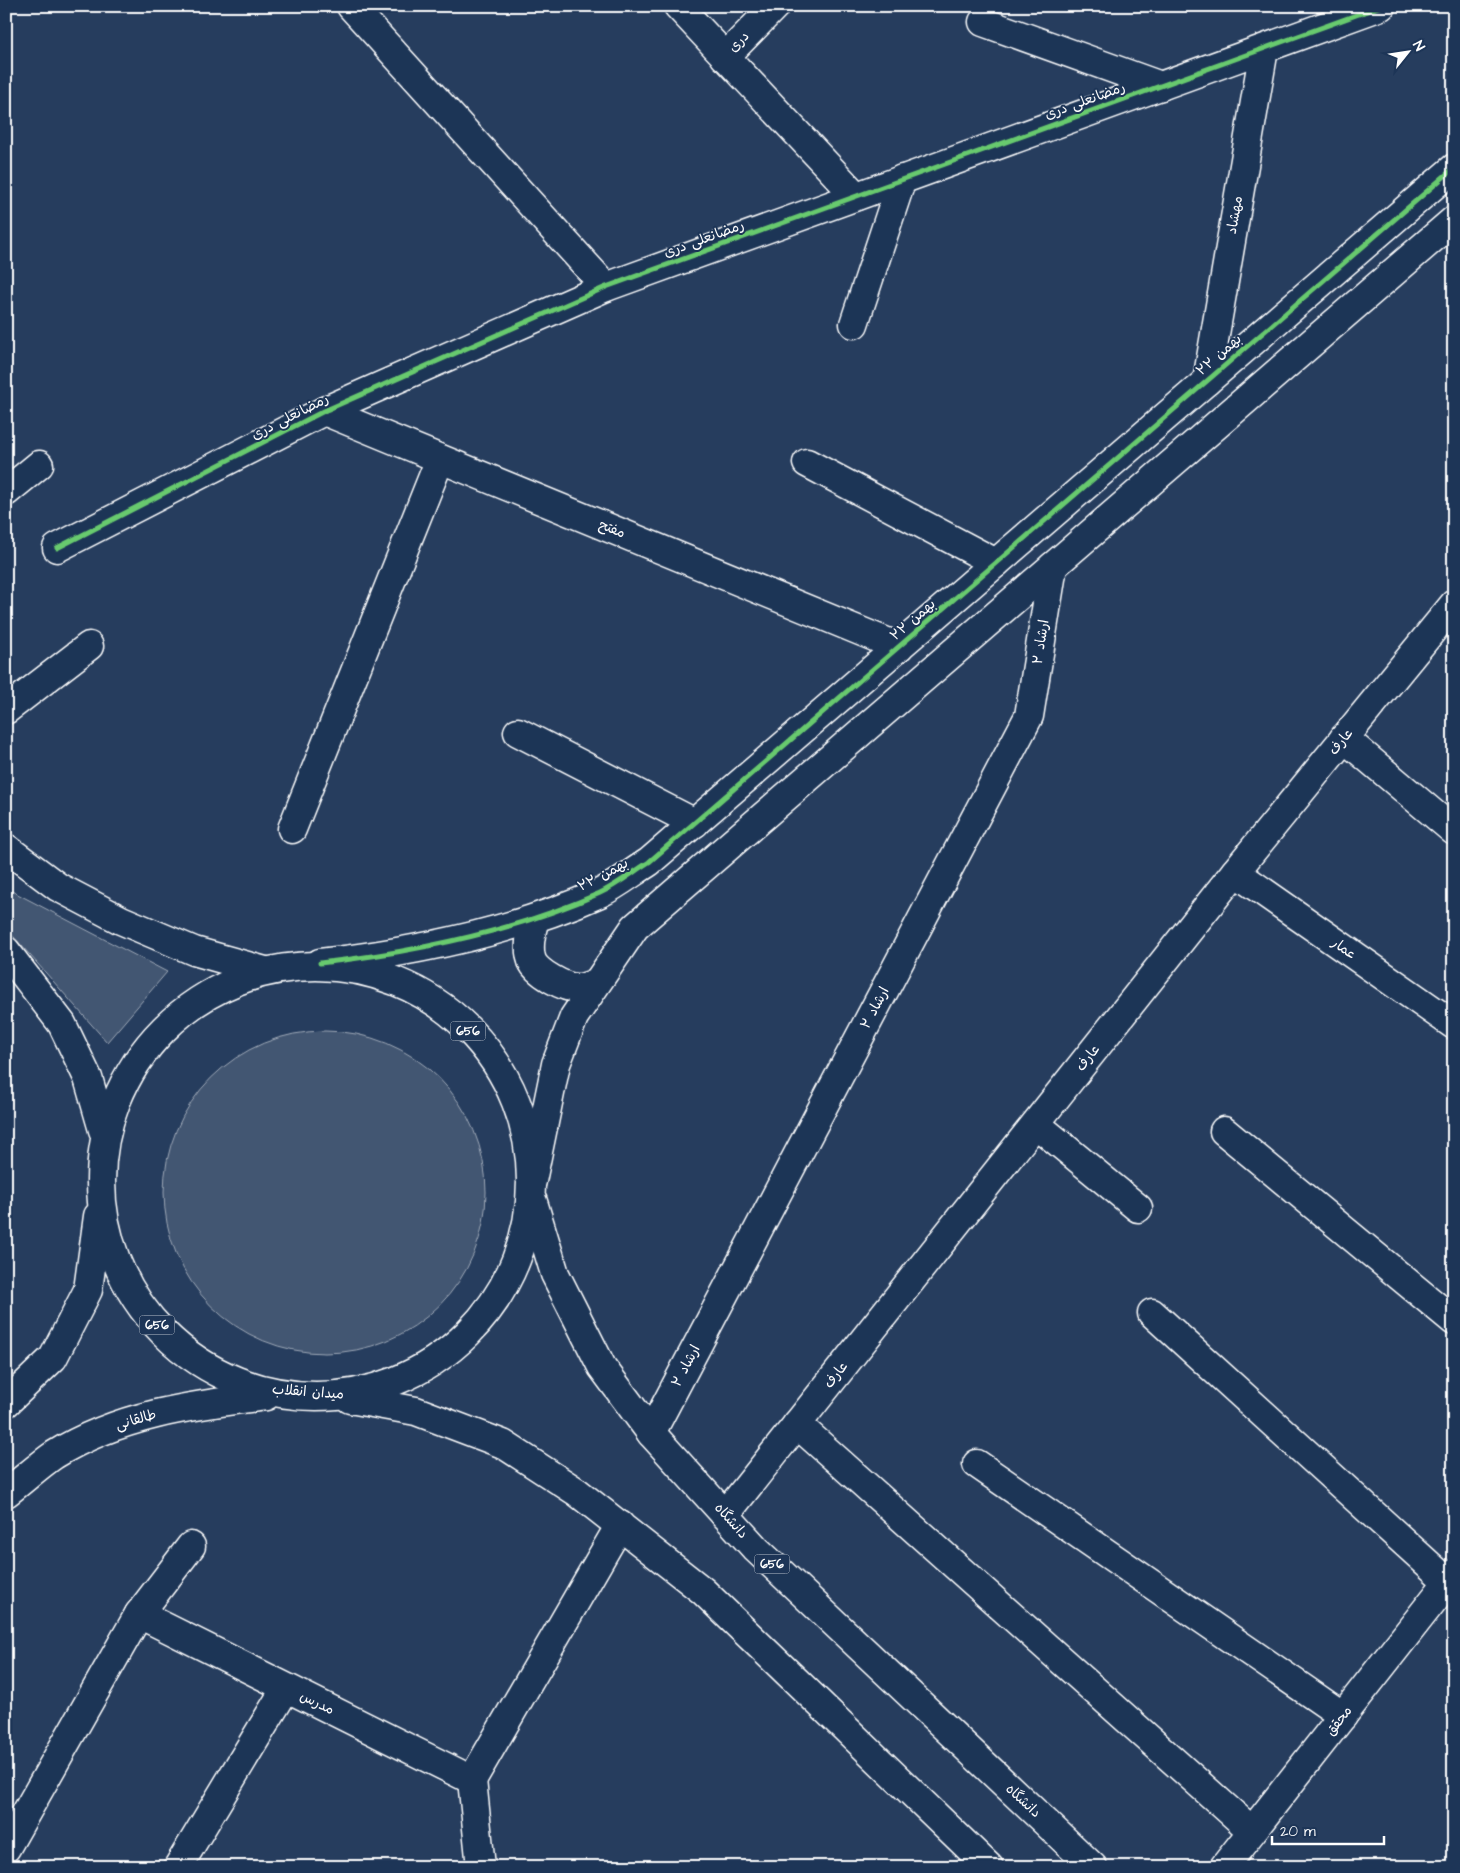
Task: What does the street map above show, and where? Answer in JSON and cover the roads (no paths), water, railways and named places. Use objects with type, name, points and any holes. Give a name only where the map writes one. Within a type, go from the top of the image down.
[{"type":"street","points":[[350,6],[606,287]]},
{"type":"street","points":[[678,6],[856,196]]},
{"type":"street","name":"دری","points":[[725,57],[775,6]]},
{"type":"street","name":"رمضانعلی دری","points":[[57,548],[324,412],[606,287],[1382,6]]},
{"type":"street","points":[[983,22],[1161,86]]},
{"type":"street","name":"مهشاد","points":[[1207,381],[1264,49]]},
{"type":"street","name":"۲۲ بهمن","points":[[320,962],[366,958],[471,936],[534,919],[602,892],[649,862],[1454,168]]},
{"type":"street","points":[[854,324],[902,179]]},
{"type":"street","points":[[532,1191],[556,1064],[574,1017],[635,928],[1454,220]]},
{"type":"street","name":"مفتح","points":[[324,412],[899,647]]},
{"type":"street","points":[[292,829],[440,459]]},
{"type":"street","points":[[807,463],[996,563]]},
{"type":"street","points":[[6,492],[39,464]]},
{"type":"street","name":"ارشاد ۲","points":[[651,1433],[1029,716],[1053,566]]},
{"type":"street","name":"عارف","points":[[725,1515],[1235,872],[1454,604]]},
{"type":"street","points":[[6,710],[88,646]]},
{"type":"street","points":[[518,732],[695,823]]},
{"type":"street","points":[[1344,738],[1454,831]]},
{"type":"street","name":"656","points":[[6,848],[58,887],[121,920],[194,951],[265,971]]},
{"type":"street","name":"عمار","points":[[1235,872],[1454,1025]]},
{"type":"street","points":[[534,919],[529,938],[532,962],[545,974],[566,987],[580,988],[596,983]]},
{"type":"street","name":"656","points":[[6,951],[62,1024],[88,1078],[103,1130]]},
{"type":"street","name":"میدان انقلاب","points":[[320,962],[379,971],[434,1000],[478,1039],[509,1086],[528,1139],[532,1191],[516,1259],[490,1313],[449,1353],[441,1358],[399,1382],[343,1398],[283,1394],[225,1380],[173,1344],[137,1301],[112,1250],[101,1192],[103,1130],[126,1075],[164,1030],[208,993],[265,971],[320,962]]},
{"type":"street","points":[[1036,1124],[1138,1208]]},
{"type":"street","points":[[1224,1131],[1454,1321]]},
{"type":"street","name":"دانشگاه","points":[[532,1191],[559,1283],[602,1367],[651,1433],[756,1549],[1093,1867]]},
{"type":"street","points":[[6,1403],[53,1358],[88,1290],[101,1192]]},
{"type":"street","points":[[1152,1313],[1451,1578]]},
{"type":"street","name":"طالقانی","points":[[6,1493],[54,1456],[94,1434],[137,1417],[224,1401],[283,1394]]},
{"type":"street","name":"656","points":[[343,1398],[416,1411],[503,1444],[577,1492],[703,1591],[989,1867]]},
{"type":"street","points":[[797,1424],[1252,1831]]},
{"type":"street","points":[[976,1464],[1343,1716]]},
{"type":"street","points":[[481,1867],[472,1780],[620,1524]]},
{"type":"street","points":[[6,1848],[138,1614],[191,1546]]},
{"type":"street","name":"محقق","points":[[1224,1867],[1451,1578]]},
{"type":"street","name":"مدرس","points":[[138,1614],[472,1780]]},
{"type":"street","points":[[178,1867],[286,1688]]}]
